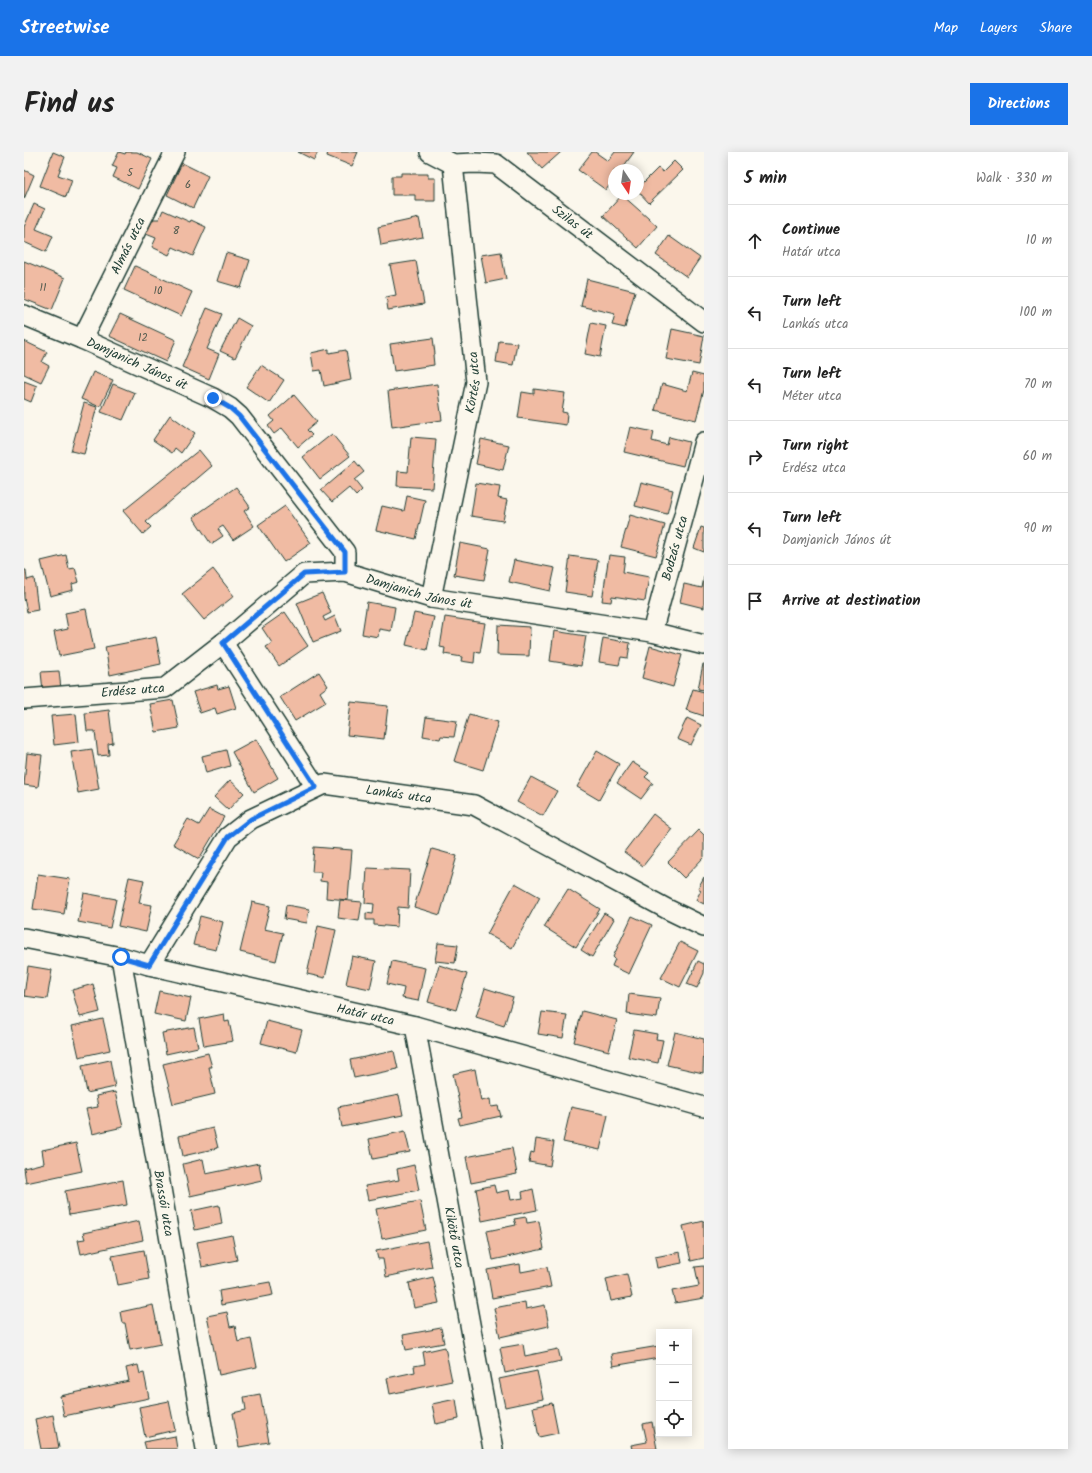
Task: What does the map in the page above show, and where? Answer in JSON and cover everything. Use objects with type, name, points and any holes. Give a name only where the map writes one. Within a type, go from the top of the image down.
[{"type":"street","name":"Almás utca","points":[[82,339],[174,152]]},
{"type":"street","points":[[430,152],[453,164]]},
{"type":"street","name":"Szilas út","points":[[453,164],[496,164],[704,322]]},
{"type":"street","name":"Körtés utca","points":[[431,598],[476,382],[453,164]]},
{"type":"street","name":"Damjanich János út","points":[[24,315],[82,339],[213,398],[230,408],[239,416],[345,552],[345,572],[431,598],[652,632],[704,645]]},
{"type":"street","name":"Bodzás utca","points":[[652,632],[704,442]]},
{"type":"street","name":"Erdész utca","points":[[24,699],[165,688],[223,643],[304,574],[345,572]]},
{"type":"street","points":[[223,643],[316,787]]},
{"type":"street","name":"Lankás utca","points":[[149,965],[228,837],[251,819],[324,784],[474,805],[667,909],[704,927]]},
{"type":"street","name":"Határ utca","points":[[24,938],[121,957],[149,965],[415,1026],[704,1107]]},
{"type":"street","name":"Brassói utca","points":[[121,957],[206,1449]]},
{"type":"street","name":"Kikötő utca","points":[[415,1026],[493,1449]]},
{"type":"building","points":[[53,152],[65,157],[58,175],[72,180],[66,197],[40,186]]},
{"type":"building","points":[[119,152],[125,154],[126,152],[137,152],[152,159],[138,189],[113,177],[117,168],[112,166]]},
{"type":"building","points":[[298,152],[318,152],[314,160]]},
{"type":"building","points":[[328,152],[358,152],[352,166],[327,156]]},
{"type":"building","points":[[527,152],[561,152],[542,169]]},
{"type":"building","points":[[592,152],[595,152],[608,161],[615,152],[634,152],[625,164],[608,164],[608,187],[606,190],[578,170]]},
{"type":"building","points":[[674,161],[683,170],[649,203],[644,198],[644,182],[658,168],[663,172]]},
{"type":"building","points":[[182,163],[208,176],[193,208],[167,195]]},
{"type":"building","points":[[24,170],[34,175],[24,199]]},
{"type":"building","points":[[401,173],[428,174],[428,178],[435,178],[435,201],[415,201],[415,195],[392,195],[392,176],[401,176]]},
{"type":"building","points":[[617,200],[628,200],[657,226],[638,248],[603,216]]},
{"type":"building","points":[[34,204],[45,209],[36,229],[53,236],[46,252],[24,242],[24,227]]},
{"type":"building","points":[[163,210],[190,222],[191,220],[206,227],[193,256],[173,247],[169,255],[152,247],[156,238],[146,234],[153,219],[159,219]]},
{"type":"building","points":[[419,218],[423,237],[381,245],[378,227]]},
{"type":"building","points":[[669,236],[700,258],[687,277],[656,255]]},
{"type":"building","points":[[501,252],[506,279],[486,283],[481,255]]},
{"type":"building","points":[[226,253],[250,260],[241,288],[217,281]]},
{"type":"building","points":[[24,261],[65,278],[52,310],[24,299]]},
{"type":"building","points":[[416,261],[424,304],[388,310],[386,297],[396,295],[390,265]]},
{"type":"building","points":[[135,266],[192,292],[181,316],[124,290]]},
{"type":"building","points":[[587,279],[635,291],[625,328],[612,325],[615,314],[581,306]]},
{"type":"building","points":[[207,308],[222,314],[207,349],[219,354],[209,379],[182,367]]},
{"type":"building","points":[[120,314],[176,340],[166,362],[109,336]]},
{"type":"building","points":[[237,318],[251,326],[235,358],[220,351]]},
{"type":"building","points":[[591,323],[606,326],[600,357],[585,354]]},
{"type":"building","points":[[672,329],[704,336],[699,365],[666,359]]},
{"type":"building","points":[[433,338],[435,354],[433,355],[434,365],[394,371],[390,344]]},
{"type":"building","points":[[24,341],[47,352],[42,362],[49,366],[41,382],[24,374]]},
{"type":"building","points":[[499,341],[517,343],[513,365],[496,362]]},
{"type":"building","points":[[329,349],[329,353],[346,350],[351,380],[324,386],[321,370],[314,371],[311,353]]},
{"type":"building","points":[[261,365],[284,380],[269,403],[246,387]]},
{"type":"building","points":[[93,372],[113,380],[100,407],[81,399]]},
{"type":"building","points":[[692,373],[704,376],[704,390],[696,420],[655,410],[662,384],[687,391]]},
{"type":"building","points":[[24,381],[37,386],[31,402],[24,399]]},
{"type":"building","points":[[113,384],[135,393],[123,420],[101,412]]},
{"type":"building","points":[[437,384],[442,420],[392,427],[388,391]]},
{"type":"building","points":[[534,389],[565,393],[562,412],[567,413],[566,425],[518,418],[522,392],[534,394]]},
{"type":"building","points":[[294,395],[317,422],[307,430],[312,435],[298,447],[282,428],[274,434],[268,426],[274,421],[270,416]]},
{"type":"building","points":[[84,403],[97,407],[84,454],[71,451]]},
{"type":"building","points":[[170,415],[195,433],[181,453],[175,448],[172,453],[153,440]]},
{"type":"building","points":[[630,427],[654,432],[652,441],[667,445],[669,437],[689,442],[683,466],[624,452]]},
{"type":"building","points":[[332,434],[350,456],[320,479],[303,457]]},
{"type":"building","points":[[411,437],[436,439],[432,488],[397,486],[398,471],[408,472]]},
{"type":"building","points":[[481,439],[509,445],[503,470],[476,464]]},
{"type":"building","points":[[199,450],[212,466],[146,522],[151,527],[143,534],[123,511]]},
{"type":"building","points":[[355,461],[364,472],[354,480],[362,490],[356,496],[349,488],[332,502],[321,490]]},
{"type":"building","points":[[641,482],[673,490],[667,514],[635,506]]},
{"type":"building","points":[[476,483],[500,487],[498,498],[507,500],[503,521],[471,516]]},
{"type":"building","points":[[236,487],[250,507],[244,511],[254,526],[233,540],[223,526],[218,529],[223,536],[211,544],[193,517]]},
{"type":"building","points":[[407,496],[425,500],[416,539],[376,530],[382,506],[404,511]]},
{"type":"building","points":[[285,506],[311,543],[284,562],[258,525]]},
{"type":"building","points":[[630,515],[665,525],[656,556],[621,547]]},
{"type":"building","points":[[701,527],[704,528],[704,552],[694,548]]},
{"type":"building","points":[[460,543],[490,549],[484,580],[454,575]]},
{"type":"building","points":[[66,555],[69,569],[75,568],[79,582],[72,584],[73,590],[50,596],[41,561]]},
{"type":"building","points":[[609,555],[625,557],[623,572],[649,577],[645,601],[612,596],[611,602],[602,601]]},
{"type":"building","points":[[570,556],[598,560],[592,596],[565,592]]},
{"type":"building","points":[[514,560],[555,568],[550,591],[509,582]]},
{"type":"building","points":[[213,569],[234,596],[204,620],[182,594]]},
{"type":"building","points":[[24,570],[26,570],[27,580],[34,578],[38,610],[27,612],[24,598]]},
{"type":"building","points":[[704,577],[704,608],[680,602],[684,584],[702,588]]},
{"type":"building","points":[[322,593],[331,613],[323,617],[325,621],[335,616],[341,631],[313,642],[297,603]]},
{"type":"building","points":[[367,602],[395,607],[391,631],[379,629],[378,637],[362,634]]},
{"type":"building","points":[[86,609],[94,649],[59,656],[54,632],[68,629],[65,613]]},
{"type":"building","points":[[285,612],[308,646],[279,666],[266,647],[272,643],[262,628]]},
{"type":"building","points":[[414,613],[434,617],[427,650],[406,645]]},
{"type":"building","points":[[445,617],[485,623],[480,653],[475,652],[474,663],[461,661],[462,657],[444,654],[445,648],[440,647]]},
{"type":"building","points":[[498,625],[530,627],[529,656],[497,655]]},
{"type":"building","points":[[554,631],[586,636],[581,666],[550,661]]},
{"type":"building","points":[[156,637],[161,664],[110,675],[105,647]]},
{"type":"building","points":[[603,638],[630,643],[628,658],[621,657],[619,665],[599,662]]},
{"type":"building","points":[[650,646],[682,655],[673,687],[642,678]]},
{"type":"building","points":[[704,664],[704,690],[698,689]]},
{"type":"building","points":[[59,671],[61,689],[43,691],[41,672]]},
{"type":"building","points":[[319,672],[328,686],[320,692],[326,702],[295,721],[280,697]]},
{"type":"building","points":[[217,685],[218,689],[229,686],[236,708],[217,714],[215,708],[200,713],[193,692]]},
{"type":"building","points":[[693,689],[704,692],[704,716],[686,710]]},
{"type":"building","points":[[173,700],[179,728],[156,732],[150,704]]},
{"type":"building","points":[[351,702],[388,706],[384,739],[347,735]]},
{"type":"building","points":[[109,710],[113,743],[108,744],[109,755],[98,756],[95,731],[87,731],[85,713]]},
{"type":"building","points":[[76,714],[79,742],[54,745],[51,716]]},
{"type":"building","points":[[469,714],[498,722],[483,770],[454,761]]},
{"type":"building","points":[[426,717],[457,721],[454,737],[441,736],[440,739],[423,736]]},
{"type":"building","points":[[687,718],[701,725],[691,745],[677,739]]},
{"type":"building","points":[[256,739],[278,778],[254,792],[232,752]]},
{"type":"building","points":[[92,749],[99,789],[78,793],[71,752]]},
{"type":"building","points":[[226,750],[230,766],[206,773],[202,756]]},
{"type":"building","points":[[597,751],[619,764],[599,800],[577,787]]},
{"type":"building","points":[[27,753],[42,755],[38,787],[24,785]]},
{"type":"building","points":[[632,762],[649,773],[645,777],[653,783],[641,799],[617,783]]},
{"type":"building","points":[[531,777],[557,791],[543,816],[517,802]]},
{"type":"building","points":[[230,780],[244,793],[228,810],[214,797]]},
{"type":"building","points":[[209,809],[224,817],[199,859],[173,844],[188,819],[199,825]]},
{"type":"building","points":[[653,814],[672,829],[643,866],[624,852]]},
{"type":"building","points":[[699,830],[704,835],[704,857],[684,878],[668,862]]},
{"type":"building","points":[[314,847],[352,850],[348,900],[326,898],[327,882],[320,881],[321,872],[312,872]]},
{"type":"building","points":[[432,849],[457,856],[440,915],[414,907]]},
{"type":"building","points":[[367,868],[410,870],[408,908],[398,907],[397,927],[374,925],[374,920],[366,920],[366,913],[373,914],[374,904],[365,903]]},
{"type":"building","points":[[38,874],[70,879],[64,914],[33,909]]},
{"type":"building","points":[[129,877],[144,880],[139,903],[152,905],[146,932],[118,926]]},
{"type":"building","points":[[704,877],[704,904],[696,900],[701,890],[698,888]]},
{"type":"building","points":[[515,883],[540,897],[512,948],[487,934]]},
{"type":"building","points":[[568,889],[600,909],[576,947],[544,927]]},
{"type":"building","points":[[84,893],[116,899],[110,928],[78,922]]},
{"type":"building","points":[[340,900],[362,902],[359,921],[338,918]]},
{"type":"building","points":[[252,902],[270,906],[264,929],[283,933],[276,961],[240,952]]},
{"type":"building","points":[[286,905],[309,909],[307,923],[284,919]]},
{"type":"building","points":[[604,913],[614,919],[592,957],[581,950]]},
{"type":"building","points":[[200,916],[223,922],[216,950],[193,945]]},
{"type":"building","points":[[632,916],[652,925],[629,974],[612,966],[615,959],[613,957]]},
{"type":"building","points":[[318,926],[336,930],[325,978],[307,974]]},
{"type":"building","points":[[680,942],[698,951],[680,987],[661,978]]},
{"type":"building","points":[[438,943],[458,945],[455,963],[435,961]]},
{"type":"building","points":[[352,956],[376,961],[370,989],[346,984]]},
{"type":"building","points":[[392,961],[425,968],[418,1001],[402,998],[404,988],[387,984]]},
{"type":"building","points":[[698,961],[704,964],[704,973],[697,988],[687,984]]},
{"type":"building","points":[[439,965],[467,974],[456,1010],[428,1002]]},
{"type":"building","points":[[28,966],[52,970],[47,999],[24,996]]},
{"type":"building","points":[[93,984],[100,1012],[80,1017],[72,990]]},
{"type":"building","points":[[485,988],[513,997],[504,1026],[476,1017]]},
{"type":"building","points":[[159,991],[191,998],[186,1021],[154,1014]]},
{"type":"building","points":[[629,994],[660,998],[657,1018],[627,1014]]},
{"type":"building","points":[[582,1011],[617,1020],[609,1051],[574,1042]]},
{"type":"building","points":[[542,1012],[567,1015],[563,1038],[538,1034]]},
{"type":"building","points":[[224,1014],[225,1022],[229,1021],[233,1041],[204,1046],[199,1019]]},
{"type":"building","points":[[103,1019],[110,1050],[79,1057],[72,1026]]},
{"type":"building","points":[[267,1021],[302,1030],[296,1052],[261,1043]]},
{"type":"building","points":[[194,1027],[198,1047],[166,1054],[162,1033]]},
{"type":"building","points":[[634,1030],[657,1034],[656,1039],[663,1040],[658,1063],[628,1057]]},
{"type":"building","points":[[675,1032],[704,1039],[703,1073],[667,1065]]},
{"type":"building","points":[[394,1051],[398,1069],[354,1078],[350,1060]]},
{"type":"building","points":[[208,1053],[212,1067],[209,1067],[215,1094],[173,1104],[163,1064]]},
{"type":"building","points":[[110,1060],[115,1087],[87,1093],[82,1066]]},
{"type":"building","points":[[475,1069],[481,1101],[490,1099],[491,1107],[498,1106],[501,1116],[460,1125],[458,1118],[462,1117],[453,1074]]},
{"type":"building","points":[[115,1092],[123,1127],[92,1134],[86,1109],[98,1107],[96,1096]]},
{"type":"building","points":[[399,1095],[403,1115],[342,1127],[338,1107]]},
{"type":"building","points":[[571,1107],[608,1115],[600,1150],[563,1142]]},
{"type":"building","points":[[213,1128],[218,1148],[183,1156],[179,1136]]},
{"type":"building","points":[[405,1131],[410,1152],[373,1159],[369,1139]]},
{"type":"building","points":[[536,1139],[554,1142],[550,1166],[529,1162],[531,1152],[534,1153]]},
{"type":"building","points":[[76,1143],[82,1171],[26,1183],[24,1168],[44,1163],[42,1150]]},
{"type":"building","points":[[512,1148],[517,1174],[471,1183],[466,1157]]},
{"type":"building","points":[[203,1159],[206,1174],[259,1163],[262,1180],[190,1196],[183,1164]]},
{"type":"building","points":[[414,1165],[419,1190],[368,1200],[365,1186],[399,1180],[397,1169]]},
{"type":"building","points":[[123,1180],[127,1205],[69,1215],[65,1191]]},
{"type":"building","points":[[494,1185],[496,1193],[509,1190],[511,1200],[523,1198],[522,1192],[533,1189],[537,1210],[482,1221],[476,1189]]},
{"type":"building","points":[[420,1201],[426,1230],[382,1239],[376,1209]]},
{"type":"building","points":[[219,1205],[222,1224],[195,1230],[191,1211]]},
{"type":"building","points":[[526,1217],[527,1223],[539,1221],[544,1249],[493,1260],[487,1231],[516,1225],[514,1219]]},
{"type":"building","points":[[139,1221],[143,1240],[81,1254],[78,1240],[85,1239],[83,1233]]},
{"type":"building","points":[[704,1221],[704,1258],[691,1261],[683,1226]]},
{"type":"building","points":[[232,1235],[237,1260],[202,1267],[197,1242]]},
{"type":"building","points":[[427,1241],[432,1267],[386,1277],[383,1259],[378,1259],[376,1251]]},
{"type":"building","points":[[144,1250],[149,1279],[118,1285],[112,1256]]},
{"type":"building","points":[[680,1252],[682,1263],[657,1268],[655,1257]]},
{"type":"building","points":[[520,1264],[521,1272],[547,1267],[551,1287],[492,1298],[487,1270]]},
{"type":"building","points":[[704,1266],[704,1298],[675,1303],[672,1291],[699,1286],[695,1267]]},
{"type":"building","points":[[627,1274],[632,1297],[611,1301],[606,1279]]},
{"type":"building","points":[[433,1277],[439,1303],[414,1308],[409,1283]]},
{"type":"building","points":[[270,1282],[273,1295],[221,1305],[219,1291]]},
{"type":"building","points":[[525,1302],[526,1309],[545,1305],[549,1326],[500,1337],[494,1308]]},
{"type":"building","points":[[153,1305],[161,1344],[130,1350],[125,1323],[122,1323],[120,1312]]},
{"type":"building","points":[[227,1312],[230,1327],[235,1326],[238,1342],[251,1339],[257,1367],[219,1375],[207,1316]]},
{"type":"building","points":[[441,1328],[444,1343],[406,1350],[403,1335]]},
{"type":"building","points":[[523,1344],[525,1356],[558,1349],[561,1361],[505,1373],[500,1348]]},
{"type":"building","points":[[656,1346],[656,1359],[613,1366],[611,1354]]},
{"type":"building","points":[[445,1347],[452,1381],[390,1394],[387,1378],[415,1372],[414,1366],[425,1364],[423,1352]]},
{"type":"building","points":[[138,1365],[140,1374],[144,1373],[149,1398],[64,1416],[60,1396],[129,1381],[126,1368]]},
{"type":"building","points":[[537,1371],[543,1399],[505,1407],[499,1379]]},
{"type":"building","points":[[260,1394],[269,1442],[239,1447],[233,1413],[246,1410],[244,1397]]},
{"type":"building","points":[[456,1399],[459,1419],[436,1424],[432,1404]]},
{"type":"building","points":[[169,1401],[175,1430],[145,1437],[139,1407]]},
{"type":"building","points":[[552,1403],[558,1433],[539,1437],[533,1407]]},
{"type":"building","points":[[53,1415],[59,1448],[41,1449],[35,1419]]},
{"type":"building","points":[[652,1422],[657,1449],[632,1449],[631,1445],[647,1442],[643,1424]]},
{"type":"building","points":[[175,1436],[177,1449],[146,1449],[144,1442]]},
{"type":"route","points":[[121,957],[149,965],[228,837],[251,819],[316,787],[223,643],[304,574],[345,572],[345,552],[239,416],[230,408],[213,398]]}]
